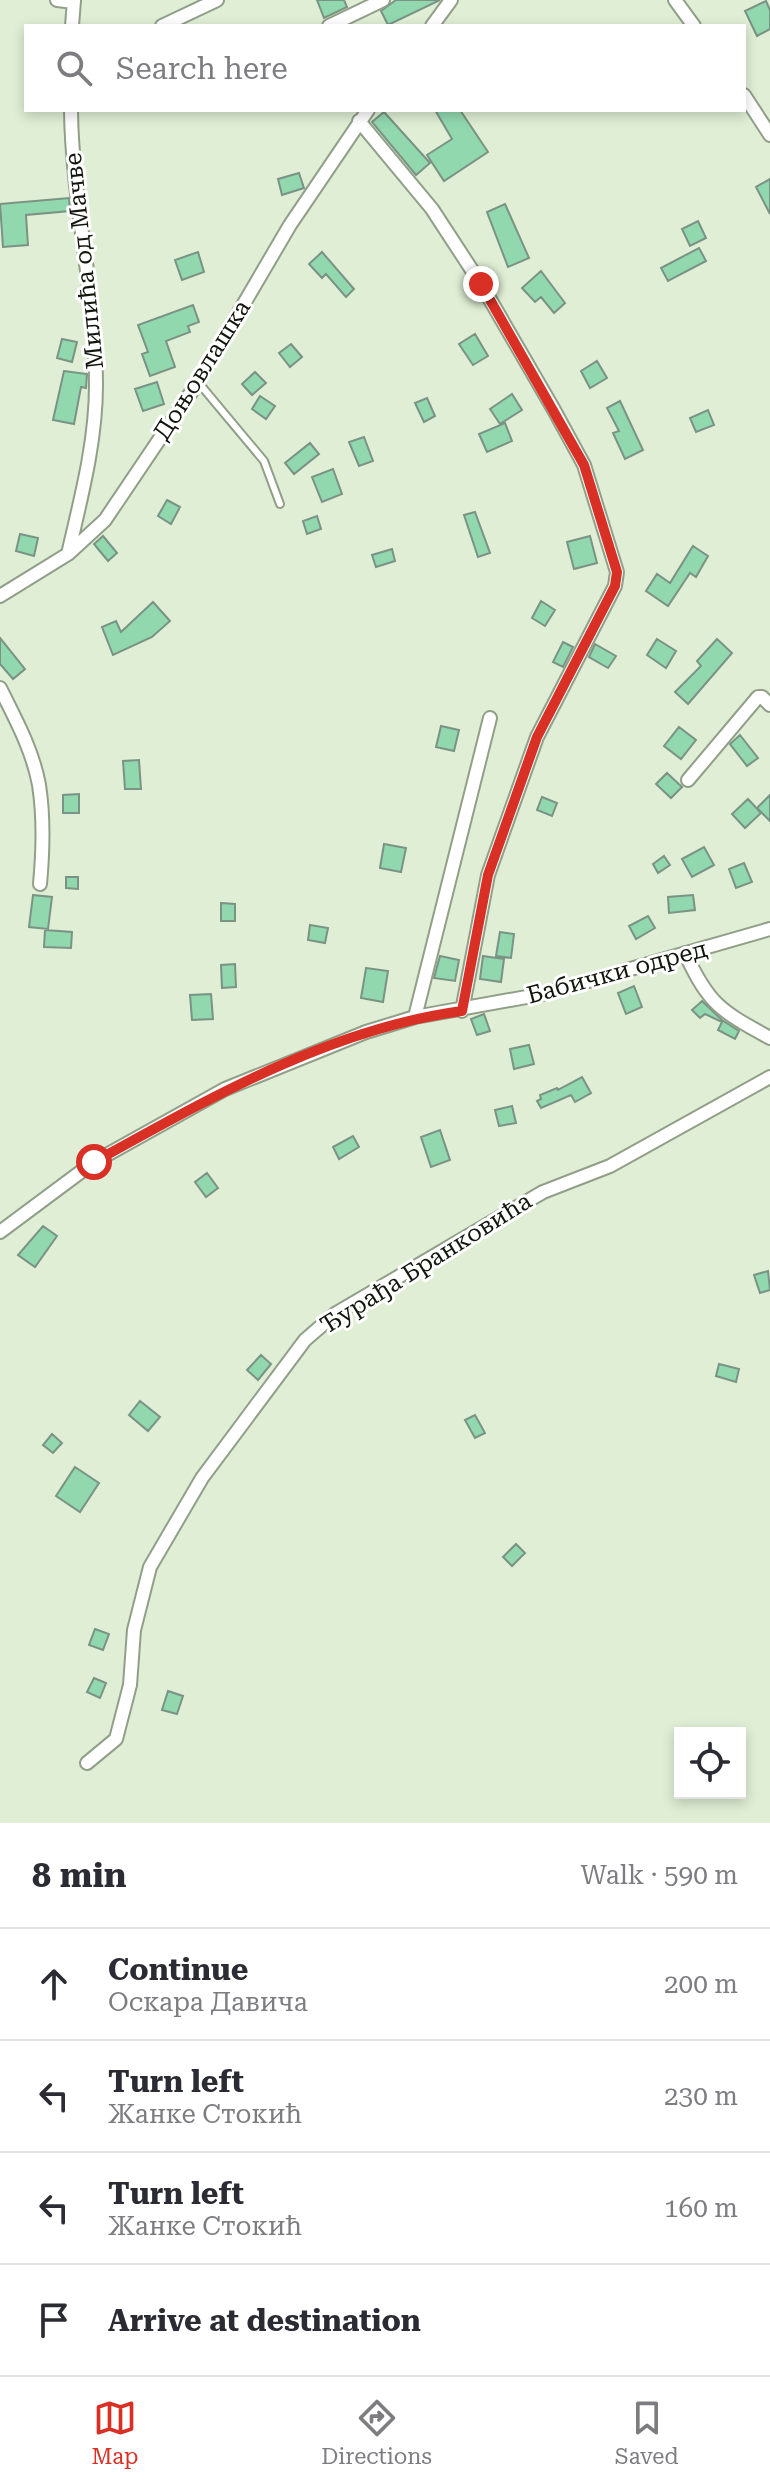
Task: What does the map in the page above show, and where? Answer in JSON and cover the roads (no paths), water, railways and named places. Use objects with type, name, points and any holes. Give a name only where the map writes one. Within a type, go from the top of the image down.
[{"type":"street","points":[[57,0],[74,1],[72,24]]},
{"type":"street","points":[[166,24],[217,0]]},
{"type":"street","points":[[333,24],[383,0]]},
{"type":"street","points":[[433,24],[451,0]]},
{"type":"street","points":[[675,0],[693,24]]},
{"type":"street","points":[[746,98],[770,135]]},
{"type":"street","name":"Милића од Мачве","points":[[68,554],[89,461],[96,387],[91,286],[71,138],[71,112]]},
{"type":"street","points":[[364,115],[432,209],[481,284],[554,410],[584,465],[617,572],[615,586],[537,737],[488,875],[462,1011]]},
{"type":"street","name":"Доњовлашка","points":[[0,596],[68,554],[105,520],[198,382],[290,225],[364,115]]},
{"type":"street","points":[[0,688],[21,729],[38,784],[43,849],[40,884]]},
{"type":"street","points":[[688,780],[758,697],[770,705]]},
{"type":"street","points":[[415,1017],[490,718]]},
{"type":"street","name":"Бабички одред","points":[[0,1232],[94,1162],[225,1089],[366,1032],[415,1017],[462,1011],[543,994],[770,929]]},
{"type":"street","points":[[685,953],[702,990],[718,1008],[770,1038]]},
{"type":"street","name":"Ђурађа Бранковића","points":[[87,1763],[116,1739],[130,1685],[134,1630],[150,1567],[202,1478],[305,1340],[335,1314],[543,1192],[610,1166],[770,1077]]},
{"type":"lane","points":[[198,382],[264,461],[280,504]]}]
